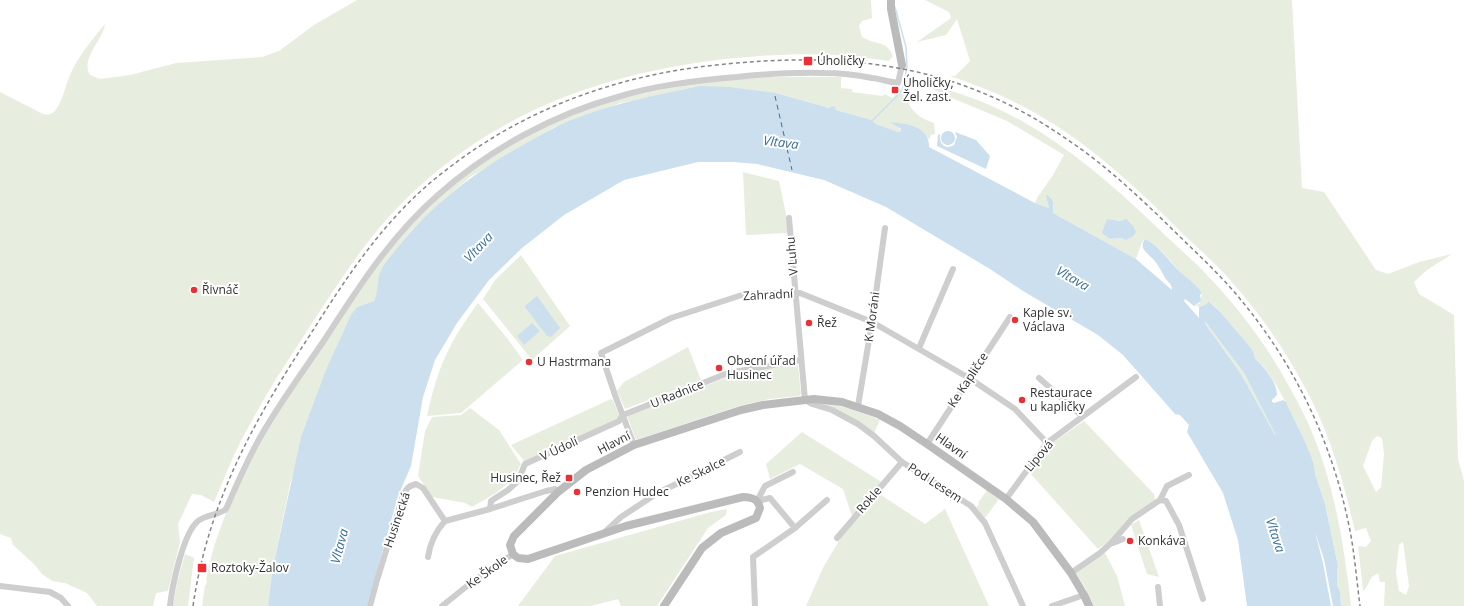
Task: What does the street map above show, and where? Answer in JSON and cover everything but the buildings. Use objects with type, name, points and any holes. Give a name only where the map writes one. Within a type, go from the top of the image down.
[{"type":"street","points":[[170,606],[181,558],[193,525],[207,515],[224,511],[226,509],[262,434],[367,274],[388,247],[437,196],[481,162],[526,134],[552,121],[621,96],[663,86],[710,79],[768,74],[826,73],[870,77],[898,83],[902,61],[891,2]]},
{"type":"street","name":"V Luhu","points":[[789,218],[805,400]]},
{"type":"street","name":"K Moráni","points":[[858,406],[872,322],[885,228]]},
{"type":"street","points":[[919,348],[953,269]]},
{"type":"street","name":"Zahradní","points":[[634,445],[615,395],[602,352],[672,318],[745,294],[806,295],[872,322],[969,378],[1015,409],[1047,444]]},
{"type":"street","name":"Ke Kapličce","points":[[928,444],[969,378],[1010,317]]},
{"type":"street","name":"U Radnice","points":[[623,415],[728,373],[801,360]]},
{"type":"street","name":"Lipová","points":[[1006,499],[1047,444],[1136,376]]},
{"type":"street","points":[[1039,378],[1082,416]]},
{"type":"street","name":"Hlavní","points":[[512,554],[510,545],[515,534],[558,492],[586,470],[634,445],[741,410],[763,405],[814,399],[842,402],[858,406],[878,414],[928,444],[1006,499],[1033,522],[1070,572],[1089,606]]},
{"type":"street","name":"Pod Lesem","points":[[805,400],[832,410],[858,424],[874,436],[902,462],[971,506],[985,523],[1023,606]]},
{"type":"street","name":"V Údolí","points":[[490,509],[490,501],[508,490],[518,481],[525,464],[619,421],[623,415]]},
{"type":"street","name":"Ke Skalce","points":[[604,534],[621,517],[656,494],[740,452]]},
{"type":"street","name":"Rokle","points":[[837,538],[902,462]]},
{"type":"street","points":[[757,501],[765,486],[793,472]]},
{"type":"street","points":[[1070,572],[1111,543],[1132,519],[1160,500],[1167,486],[1189,475]]},
{"type":"street","name":"Husinecká","points":[[370,606],[379,572],[406,489],[416,484],[423,488],[445,521]]},
{"type":"street","points":[[428,557],[431,542],[437,530],[445,521],[490,509],[546,491],[555,489],[558,492]]},
{"type":"street","points":[[512,554],[520,559],[531,559],[626,526],[743,497],[754,498],[760,508],[756,518],[721,533],[702,548],[664,606]]},
{"type":"street","points":[[757,501],[770,498],[795,528]]},
{"type":"street","points":[[754,606],[753,557],[795,528],[827,500]]},
{"type":"street","points":[[1160,500],[1166,501],[1179,525],[1203,599]]},
{"type":"street","points":[[1111,543],[1123,539]]},
{"type":"street","name":"Ke Škole","points":[[442,606],[472,582],[512,554]]},
{"type":"street","points":[[0,586],[57,595],[68,606]]},
{"type":"street","points":[[1158,587],[1160,606]]},
{"type":"street","points":[[1052,606],[1084,595]]},
{"type":"green space","points":[[357,0],[871,0],[872,18],[862,21],[859,26],[862,37],[884,45],[893,56],[889,61],[822,54],[753,56],[677,66],[630,76],[584,90],[540,107],[498,129],[459,154],[421,185],[386,220],[346,272],[293,352],[263,401],[239,444],[214,502],[201,495],[192,494],[178,524],[180,542],[168,591],[156,593],[153,606],[97,606],[87,593],[65,583],[52,581],[42,574],[34,564],[13,545],[11,538],[0,534],[0,92],[43,114],[53,113],[60,104],[70,75],[77,61],[105,24],[88,63],[90,75],[100,79],[130,75],[176,63],[262,57],[279,51],[314,25]]},
{"type":"green space","points":[[925,0],[1292,0],[1302,188],[1324,192],[1376,270],[1388,274],[1419,262],[1452,254],[1427,270],[1414,282],[1419,294],[1454,315],[1458,459],[1464,481],[1464,606],[1384,606],[1385,582],[1380,582],[1378,573],[1372,577],[1364,591],[1363,590],[1358,546],[1366,547],[1371,541],[1366,528],[1355,531],[1340,474],[1328,437],[1312,401],[1275,337],[1230,279],[1146,198],[1108,164],[1088,148],[1046,119],[1006,98],[950,76],[955,76],[970,61],[957,19],[946,35],[917,42],[951,18],[949,12]],"holes":[[[1377,436],[1382,438],[1384,454],[1381,487],[1376,492],[1363,466],[1372,441]],[[1403,542],[1409,586],[1406,595],[1399,591],[1396,573],[1399,545]]]},
{"type":"green space","points":[[770,77],[841,77],[841,88],[852,89],[852,92],[883,96],[884,94],[893,98],[898,88],[904,93],[914,112],[922,118],[934,123],[935,134],[931,135],[929,140],[926,135],[918,129],[908,125],[892,122],[901,130],[898,132],[876,124],[872,120],[836,110],[832,107],[829,108],[776,93],[642,99],[620,103],[579,117],[553,128],[470,177],[411,231],[381,269],[377,294],[374,301],[357,307],[291,480],[272,572],[268,606],[202,606],[206,579],[214,546],[227,507],[260,433],[282,397],[293,389],[389,248],[438,197],[482,162],[551,122],[606,101],[710,80]]},
{"type":"green space","points":[[919,81],[983,102],[1020,120],[1060,145],[1079,159],[1133,205],[1204,272],[1238,310],[1252,328],[1288,383],[1317,445],[1325,467],[1337,513],[1351,606],[1341,606],[1340,591],[1337,585],[1338,566],[1326,508],[1315,474],[1314,465],[1303,437],[1278,388],[1263,366],[1255,359],[1254,353],[1216,308],[1208,301],[1207,304],[1199,307],[1195,306],[1200,303],[1202,293],[1200,290],[1149,241],[1144,239],[1136,259],[1053,213],[1054,205],[1047,198],[1049,208],[1035,203],[1064,155],[1007,121],[940,93]],"holes":[[[1107,219],[1121,221],[1122,238],[1110,239]]]},
{"type":"green space","points":[[743,172],[779,181],[786,214],[788,233],[746,235]]},
{"type":"green space","points":[[521,255],[570,326],[532,360],[483,299],[495,280]]},
{"type":"green space","points":[[478,303],[523,360],[461,413],[427,416],[435,384],[445,356],[459,330]]},
{"type":"green space","points":[[1204,319],[1244,373],[1277,436],[1275,435],[1241,374],[1206,325]]},
{"type":"green space","points":[[688,347],[701,380],[625,409],[617,391],[624,382]]},
{"type":"green space","points":[[796,363],[798,365],[801,394],[799,396],[770,399],[742,405],[636,440],[627,416],[733,375]]},
{"type":"green space","points":[[611,399],[613,400],[620,417],[525,462],[511,445]]},
{"type":"green space","points":[[815,402],[848,408],[880,420],[874,433],[837,409],[817,404]]},
{"type":"green space","points":[[470,408],[499,430],[521,464],[513,479],[496,493],[472,507],[465,503],[432,497],[418,476],[425,431],[432,417],[461,415]]},
{"type":"green space","points":[[1084,421],[1154,494],[1155,500],[1129,518],[1109,541],[1098,549],[1030,473],[1054,442]]},
{"type":"green space","points":[[802,432],[883,483],[853,519],[843,489],[800,464],[770,479],[766,464]]},
{"type":"green space","points":[[987,490],[999,499],[985,518],[976,508]]},
{"type":"green space","points":[[878,493],[925,524],[945,509],[989,606],[806,606],[823,568],[844,532]]},
{"type":"green space","points":[[727,509],[726,515],[708,528],[657,606],[621,606],[618,599],[591,606],[518,606],[555,556],[711,512]]},
{"type":"green space","points":[[1139,520],[1159,577],[1147,574],[1131,525]]},
{"type":"green space","points":[[1105,553],[1117,576],[1125,606],[1092,606],[1086,589],[1076,573]]},
{"type":"green space","points":[[185,554],[194,558],[188,606],[173,606],[177,583]]},
{"type":"water","name":"Vltava","points":[[700,86],[729,87],[776,93],[829,108],[832,106],[835,107],[836,110],[872,120],[876,124],[898,132],[900,132],[901,129],[890,122],[916,127],[926,135],[929,147],[1035,203],[1049,208],[1047,195],[1053,202],[1053,213],[1136,259],[1172,290],[1170,284],[1154,260],[1143,248],[1143,242],[1145,239],[1155,245],[1202,293],[1200,295],[1201,301],[1194,306],[1185,299],[1184,301],[1199,318],[1199,307],[1207,304],[1208,301],[1220,312],[1250,347],[1254,353],[1255,359],[1266,370],[1275,385],[1277,395],[1272,402],[1274,403],[1283,400],[1286,402],[1304,438],[1312,459],[1315,474],[1325,504],[1338,566],[1337,585],[1340,591],[1341,606],[1333,606],[1324,559],[1315,532],[1323,563],[1331,606],[1247,606],[1238,540],[1223,493],[1187,432],[1189,425],[1180,415],[1175,414],[1123,355],[1098,335],[886,207],[824,180],[757,164],[698,162],[624,180],[564,215],[522,248],[489,280],[457,323],[435,360],[423,397],[411,466],[398,496],[367,606],[268,606],[272,572],[301,437],[326,370],[351,315],[357,307],[374,301],[377,293],[380,271],[398,247],[427,215],[459,187],[511,151],[542,134],[566,122],[594,112],[624,103]],"holes":[[[1205,321],[1244,373],[1276,435],[1241,374],[1206,325]]]},
{"type":"water","points":[[945,131],[951,131],[955,135],[955,141],[951,145],[945,145],[941,141],[941,135]]},
{"type":"water","points":[[955,132],[976,140],[990,156],[986,169],[937,146],[938,134],[940,135],[940,139],[944,146],[948,147],[954,145],[957,137]]},
{"type":"water","points":[[1107,219],[1121,221],[1126,219],[1133,226],[1136,232],[1133,236],[1126,240],[1122,238],[1110,239],[1102,233]]},
{"type":"water","points":[[537,296],[560,328],[551,337],[547,336],[525,307]]},
{"type":"water","points":[[532,323],[540,331],[524,345],[517,336]]},
{"type":"waterway","points":[[872,121],[902,91],[907,68],[906,47],[895,7]]},
{"type":"ferry route","points":[[775,96],[792,170]]},
{"type":"railway","points":[[193,606],[200,568],[222,497],[252,431],[270,399],[324,314],[367,251],[399,213],[436,178],[467,154],[533,116],[568,100],[603,88],[677,70],[764,61],[811,60],[856,62],[900,68],[943,79],[985,94],[1027,114],[1081,149],[1120,180],[1206,262],[1233,290],[1261,326],[1297,382],[1311,411],[1324,441],[1344,504],[1351,536],[1360,606]]},
{"type":"place","name":"Úholičky","points":[[808,61]]},
{"type":"place","name":"Úholičky, Žel. zast.","points":[[895,90]]},
{"type":"place","name":"Řivnáč","points":[[194,290]]},
{"type":"place","name":"Kaple sv. Václava","points":[[1015,320]]},
{"type":"place","name":"Řež","points":[[809,323]]},
{"type":"place","name":"U Hastrmana","points":[[529,362]]},
{"type":"place","name":"Obecní úřad Husinec","points":[[719,368]]},
{"type":"place","name":"Restaurace u kapličky","points":[[1022,400]]},
{"type":"place","name":"Husinec, Řež","points":[[569,478]]},
{"type":"place","name":"Penzion Hudec","points":[[577,492]]},
{"type":"place","name":"Konkáva","points":[[1130,541]]},
{"type":"place","name":"Roztoky-Žalov","points":[[202,568]]}]
